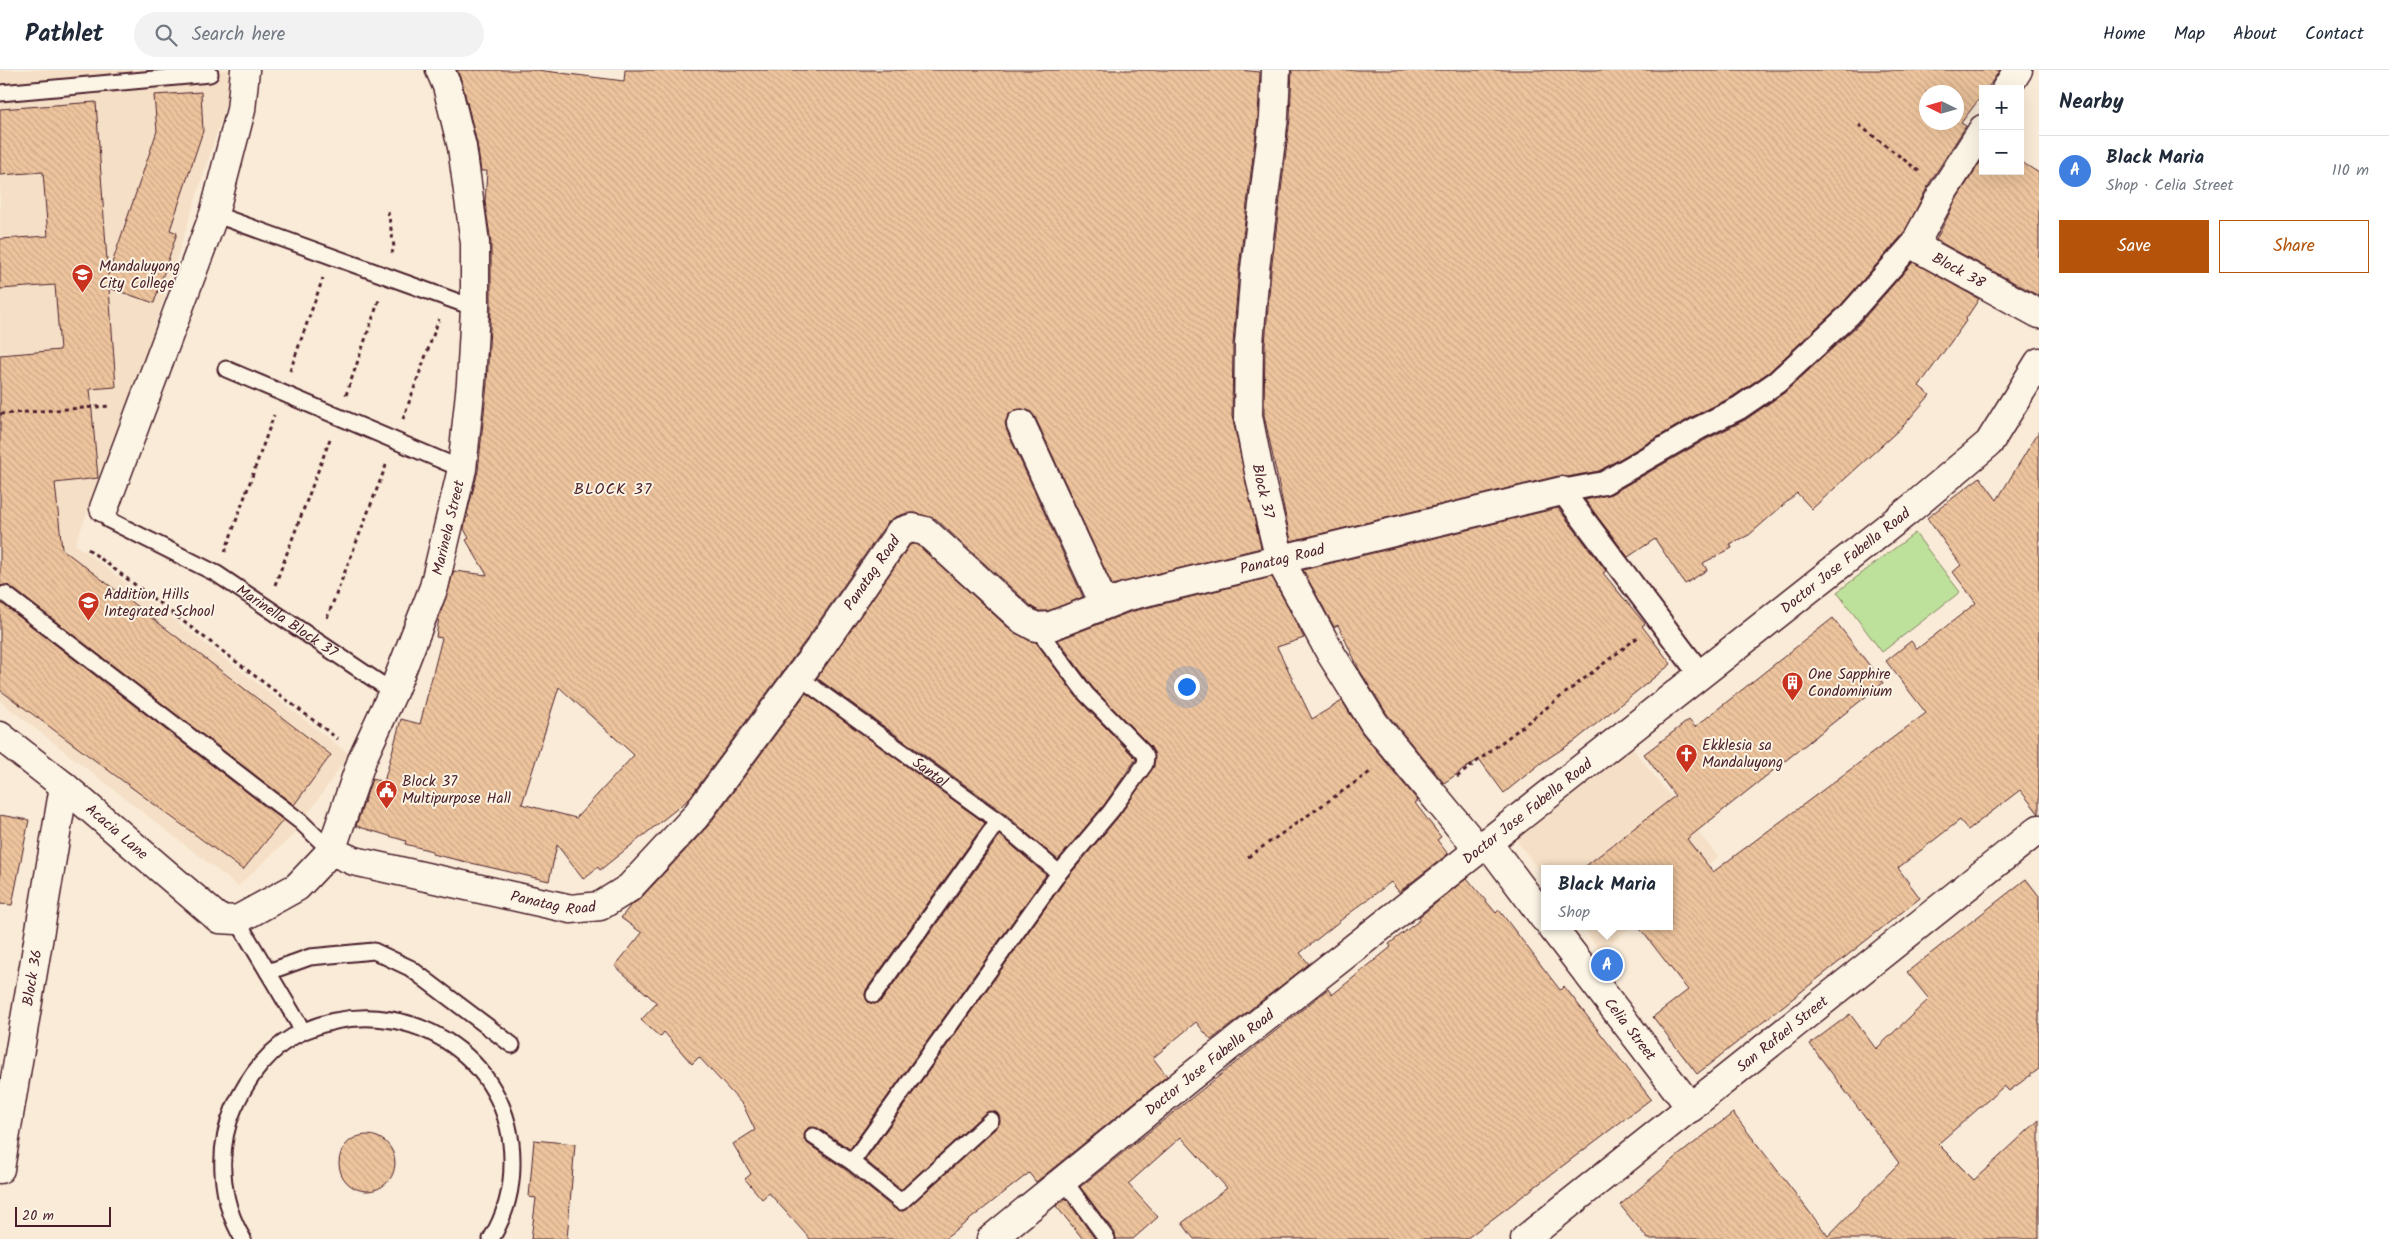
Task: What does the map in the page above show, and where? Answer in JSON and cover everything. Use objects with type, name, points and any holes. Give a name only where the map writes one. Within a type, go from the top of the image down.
[{"type":"street","points":[[104,508],[214,214],[241,110],[245,70]]},
{"type":"street","name":"Marinela Street","points":[[237,920],[296,887],[331,851],[363,757],[393,692],[434,587],[462,469],[471,383],[475,308],[475,243],[462,147],[440,70]]},
{"type":"street","name":"Block 37","points":[[1276,70],[1274,117],[1255,269],[1249,344],[1248,416],[1261,482],[1280,560],[1331,654],[1374,723],[1434,794],[1483,846]]},
{"type":"street","points":[[2009,85],[2018,70]]},
{"type":"street","points":[[1700,674],[1562,491],[1604,483],[1739,408],[1777,382],[1849,315],[1919,236],[1944,190],[1982,130]]},
{"type":"street","name":"Block 38","points":[[1919,236],[1922,250],[2039,314]]},
{"type":"street","name":"Doctor Jose Fabella Road","points":[[991,1239],[1063,1180],[1193,1083],[1483,846],[1908,512],[1988,443],[2039,362]]},
{"type":"street","points":[[1020,424],[1104,604]]},
{"type":"street","name":"Panatag Road","points":[[331,851],[354,861],[571,909],[600,906],[629,888],[695,817],[799,677],[900,532],[912,528],[925,531],[1023,620],[1036,627],[1051,626],[1125,597],[1562,491]]},
{"type":"street","name":"Acacia Lane","points":[[0,736],[64,786],[219,919],[237,920]]},
{"type":"street","name":"Block 36","points":[[0,1169],[64,786]]},
{"type":"street","name":"San Rafael Street","points":[[1525,1239],[2039,829]]},
{"type":"street","points":[[1483,846],[1541,914]]},
{"type":"street","name":"Celia Street","points":[[1554,930],[1690,1108]]},
{"type":"lane","points":[[0,92],[133,75],[210,74]]},
{"type":"lane","points":[[214,214],[447,296],[475,308]]},
{"type":"lane","points":[[226,370],[462,469]]},
{"type":"lane","name":"Marinella Block 37","points":[[104,508],[109,520],[217,574],[393,692]]},
{"type":"lane","points":[[5,594],[301,822],[331,851]]},
{"type":"lane","points":[[852,1162],[1058,873],[1141,772],[1146,757],[1086,694],[1036,627]]},
{"type":"lane","name":"Santol","points":[[799,677],[998,821],[1058,873]]},
{"type":"lane","points":[[874,995],[998,821]]},
{"type":"lane","points":[[237,920],[302,1032]]},
{"type":"lane","points":[[268,972],[310,957],[374,951],[410,968],[512,1045]]},
{"type":"lane","points":[[243,1239],[226,1200],[222,1161],[228,1122],[245,1085],[270,1054],[302,1032],[340,1019],[380,1017],[419,1026],[454,1045],[482,1072],[503,1107],[513,1145],[512,1185],[500,1224],[491,1239]]},
{"type":"lane","points":[[813,1136],[852,1162],[901,1202],[990,1120]]},
{"type":"lane","points":[[1063,1180],[1107,1239]]},
{"type":"path","points":[[1859,125],[1944,190]]},
{"type":"path","points":[[318,642],[396,441],[447,296]]},
{"type":"path","points":[[0,414],[118,405]]},
{"type":"path","points":[[88,549],[363,757]]},
{"type":"path","points":[[1434,794],[1660,620]]},
{"type":"path","points":[[1248,857],[1399,752]]},
{"type":"shaded area","points":[[0,70],[230,70],[226,104],[127,413],[75,544],[349,754],[295,833],[238,886],[0,701]]},
{"type":"shaded area","points":[[1629,744],[1718,857],[1673,894],[1673,865],[1541,865],[1541,873],[1512,834]]},
{"type":"shaded area","points":[[1585,930],[1627,930],[1601,952]]},
{"type":"green space","points":[[1915,533],[1960,592],[1882,652],[1837,592]]},
{"type":"building","points":[[457,70],[537,70],[624,81],[625,70],[1239,70],[1260,72],[1258,116],[1239,268],[1233,344],[1232,416],[1261,548],[1112,585],[1035,417],[1030,411],[1023,409],[1015,410],[1008,415],[1005,423],[1007,431],[1083,597],[1048,611],[1039,611],[1032,607],[936,519],[916,513],[907,513],[895,517],[887,523],[806,640],[688,800],[600,870],[598,867],[583,879],[557,845],[549,881],[432,854],[432,851],[405,844],[406,841],[356,826],[372,779],[384,782],[401,719],[420,724],[442,638],[436,637],[439,617],[454,571],[487,575],[466,540],[469,538],[464,529],[466,518],[469,516],[467,514],[478,471],[487,384],[491,308],[491,243],[485,202],[487,171],[481,171],[477,143],[462,82]],"holes":[[[559,687],[634,755],[576,818],[522,804]]]},
{"type":"building","points":[[1292,70],[2000,70],[1990,85],[1979,85],[1979,99],[1964,119],[1964,85],[1919,85],[1919,130],[1963,130],[1930,182],[1905,232],[1840,306],[1769,372],[1732,397],[1692,417],[1599,471],[1567,477],[1558,476],[1291,541],[1264,415],[1265,345],[1271,271],[1290,119]]},
{"type":"building","points":[[201,92],[203,131],[170,230],[177,233],[154,303],[109,288],[116,387],[90,389],[98,478],[55,483],[62,549],[331,755],[294,805],[11,587],[6,585],[0,586],[0,355],[60,350],[55,285],[0,289],[0,239],[48,236],[43,172],[0,175],[0,109],[96,102],[108,275],[157,131],[154,95]]},
{"type":"building","points":[[1979,164],[1979,175],[2024,175],[2024,164],[2039,173],[2039,296],[1936,240],[1957,198]]},
{"type":"building","points":[[1913,262],[1979,299],[1966,321],[1919,386],[1930,395],[1904,425],[1812,509],[1797,493],[1749,535],[1730,544],[1732,548],[1703,563],[1707,570],[1685,584],[1655,539],[1628,557],[1585,500],[1611,494],[1705,440],[1745,420],[1784,393],[1858,325]]},
{"type":"building","points":[[2039,431],[2039,814],[2020,790],[1968,830],[1960,820],[1898,868],[1920,898],[1697,1074],[1653,1017],[1688,990],[1641,930],[1673,930],[1673,865],[1587,865],[1675,796],[1644,754],[1689,720],[1695,727],[1833,618],[1883,683],[1687,839],[1713,872],[1926,713],[1886,661],[1911,641],[1917,649],[1976,603],[1953,572],[1961,565],[1927,518],[1980,477],[1997,500]]},
{"type":"building","points":[[1558,508],[1606,571],[1603,573],[1645,624],[1642,626],[1671,664],[1576,740],[1541,763],[1504,793],[1479,759],[1444,783],[1387,714],[1360,671],[1338,625],[1334,627],[1303,570]]},
{"type":"building","points":[[910,545],[918,545],[1013,632],[1036,642],[1079,700],[1136,759],[1104,805],[1058,860],[1004,813],[817,678]]},
{"type":"building","points":[[1272,577],[1304,638],[1277,647],[1312,719],[1342,701],[1362,733],[1418,801],[1415,803],[1441,837],[1437,840],[1448,854],[1399,892],[1391,882],[1346,916],[1300,953],[1309,964],[1211,1040],[1196,1022],[1153,1058],[1167,1076],[1036,1182],[1029,1173],[945,1239],[810,1239],[769,1193],[762,1199],[745,1179],[751,1174],[733,1144],[755,1130],[743,1105],[699,1057],[692,1064],[664,1032],[660,1037],[641,1020],[657,1003],[615,966],[642,933],[621,918],[630,906],[640,899],[708,826],[806,693],[985,823],[866,990],[865,995],[868,1002],[874,1004],[882,1000],[1000,835],[1046,875],[850,1149],[818,1128],[809,1127],[805,1131],[804,1140],[808,1144],[846,1170],[895,1209],[904,1211],[997,1127],[1000,1122],[998,1114],[993,1111],[985,1113],[901,1190],[865,1160],[1066,879],[1119,816],[1154,766],[1154,753],[1150,746],[1093,688],[1058,640],[1130,612]]},
{"type":"building","points":[[0,602],[283,820],[243,870],[0,690]]},
{"type":"building","points":[[0,815],[29,820],[12,905],[0,904]]},
{"type":"building","points":[[1467,878],[1496,913],[1499,910],[1560,990],[1564,986],[1651,1099],[1466,1239],[1194,1239],[1182,1223],[1227,1188],[1181,1137],[1128,1184],[1158,1217],[1133,1239],[1116,1239],[1115,1233],[1080,1187],[1328,989],[1332,995],[1391,947],[1389,944],[1421,919],[1419,917]]},
{"type":"building","points":[[2026,879],[2039,896],[2039,1069],[2009,1091],[2004,1086],[1938,1144],[1974,1180],[2039,1120],[2039,1239],[1648,1239],[1620,1205],[1680,1154],[1733,1113],[1828,1236],[1899,1163],[1810,1044],[1850,1014],[1876,1049],[1929,999],[1907,972]]},
{"type":"building","points":[[367,1135],[378,1137],[387,1143],[393,1152],[395,1163],[393,1174],[387,1183],[378,1189],[367,1191],[356,1189],[347,1183],[341,1174],[339,1163],[341,1152],[347,1143],[356,1137]]},
{"type":"building","points":[[534,1140],[575,1144],[567,1239],[531,1239],[536,1198],[529,1197]]},
{"type":"building","points":[[1066,1198],[1095,1239],[1083,1239],[1056,1206]]},
{"type":"place","name":"Mandaluyong City College","points":[[83,294]]},
{"type":"place","name":"Addition Hills Integrated School","points":[[88,622]]},
{"type":"place","name":"One Sapphire Condominium","points":[[1792,702]]},
{"type":"place","name":"Ekklesia sa Mandaluyong","points":[[1686,773]]},
{"type":"place","name":"Block 37 Multipurpose Hall","points":[[386,809]]},
{"type":"place","name":"Black Maria","points":[[1607,965]]},
{"type":"district","name":"BLOCK 37","points":[[613,488]]}]
